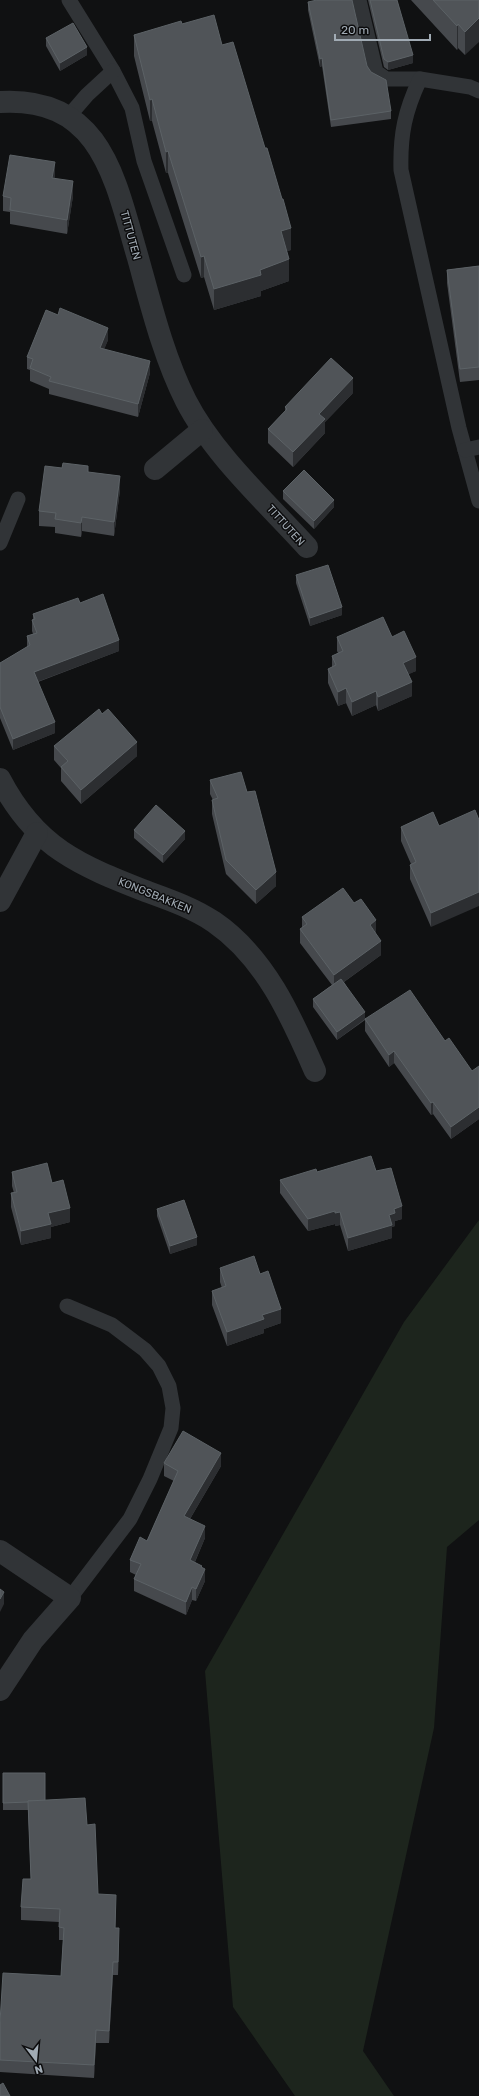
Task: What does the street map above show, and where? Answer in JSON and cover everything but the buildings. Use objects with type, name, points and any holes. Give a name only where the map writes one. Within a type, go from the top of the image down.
[{"type":"street","name":"TITTUTEN","points":[[0,102],[22,101],[47,107],[68,117],[81,126],[93,139],[105,159],[119,190],[138,259],[170,362],[186,401],[202,430],[307,547]]},
{"type":"street","points":[[155,469],[202,430]]},
{"type":"street","name":"KONGSBAKKEN","points":[[0,779],[19,812],[37,833],[75,860],[99,872],[190,908],[214,922],[239,944],[262,970],[281,999],[315,1071]]},
{"type":"street","points":[[0,901],[37,833]]},
{"type":"street","points":[[0,1551],[70,1598],[33,1640],[0,1690]]},
{"type":"lane","points":[[69,0],[113,71],[132,108],[144,161],[184,275]]},
{"type":"lane","points":[[359,0],[376,72],[386,79],[420,79],[470,87],[479,91]]},
{"type":"lane","points":[[68,117],[87,95],[113,71]]},
{"type":"lane","points":[[420,79],[409,102],[400,142],[401,170],[472,448],[479,501]]},
{"type":"lane","points":[[0,544],[18,499]]},
{"type":"lane","points":[[67,1306],[112,1325],[145,1350],[159,1366],[169,1386],[173,1408],[171,1428],[150,1479],[130,1519],[70,1598]]},
{"type":"shaded area","points":[[479,1220],[479,1520],[447,1547],[434,1728],[363,2051],[394,2096],[295,2096],[233,2007],[205,1671],[404,1322]]}]
